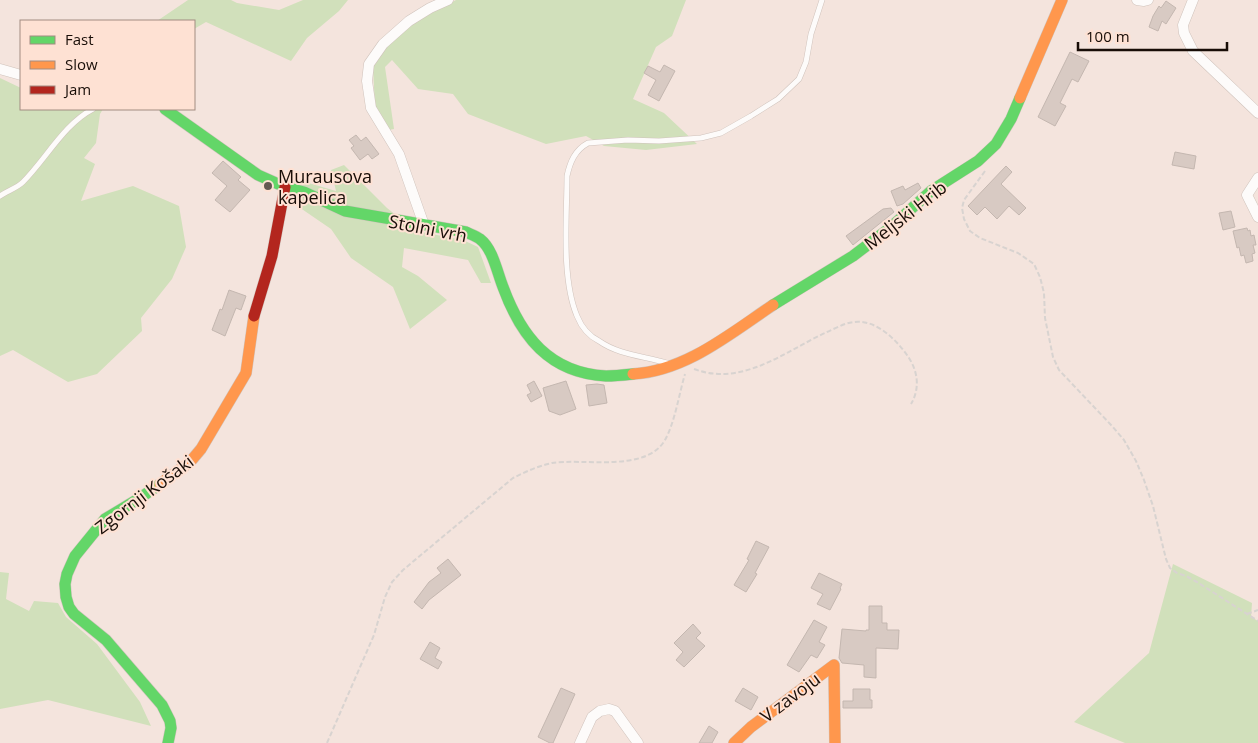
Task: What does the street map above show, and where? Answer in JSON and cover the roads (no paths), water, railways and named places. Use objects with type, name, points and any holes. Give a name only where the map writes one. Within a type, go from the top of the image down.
[{"type":"street","points":[[424,225],[399,154],[371,108],[367,81],[369,64],[383,44],[409,21],[448,0]]},
{"type":"street","name":"Meljski Hrib","points":[[675,365],[710,348],[773,305],[852,256],[890,228],[931,191],[978,162],[996,144],[1012,119],[1043,41],[1062,0]]},
{"type":"street","points":[[1137,0],[1148,0]]},
{"type":"street","points":[[1193,0],[1183,25],[1184,33],[1193,51],[1258,114]]},
{"type":"street","points":[[0,69],[20,75]]},
{"type":"street","name":"Stolni vrh","points":[[166,110],[258,175],[285,187],[304,192],[345,211],[466,232],[481,240],[491,255],[508,301],[523,331],[546,355],[566,367],[584,373],[606,376],[638,374],[675,365]]},
{"type":"street","points":[[1258,181],[1247,196],[1258,217]]},
{"type":"street","name":"Zgornji Košaki","points":[[168,743],[171,728],[170,720],[162,705],[106,640],[74,614],[69,607],[65,584],[67,574],[75,556],[105,519],[190,462],[201,449],[236,392],[246,373],[253,321],[272,256],[285,187]]},
{"type":"street","name":"V zavoju","points":[[734,743],[751,727],[834,665],[835,743]]},
{"type":"street","points":[[580,743],[592,717],[600,711],[609,709],[615,711],[638,743]]},
{"type":"lane","points":[[675,365],[611,348],[587,332],[578,318],[574,307],[568,270],[567,185],[569,167],[574,156],[582,146],[588,143],[701,138],[721,133],[778,99],[799,79],[806,62],[811,34],[822,0]]},
{"type":"lane","points":[[0,196],[22,183],[81,114],[90,110]]},
{"type":"place","name":"Murausova kapelica","points":[[268,186]]}]
